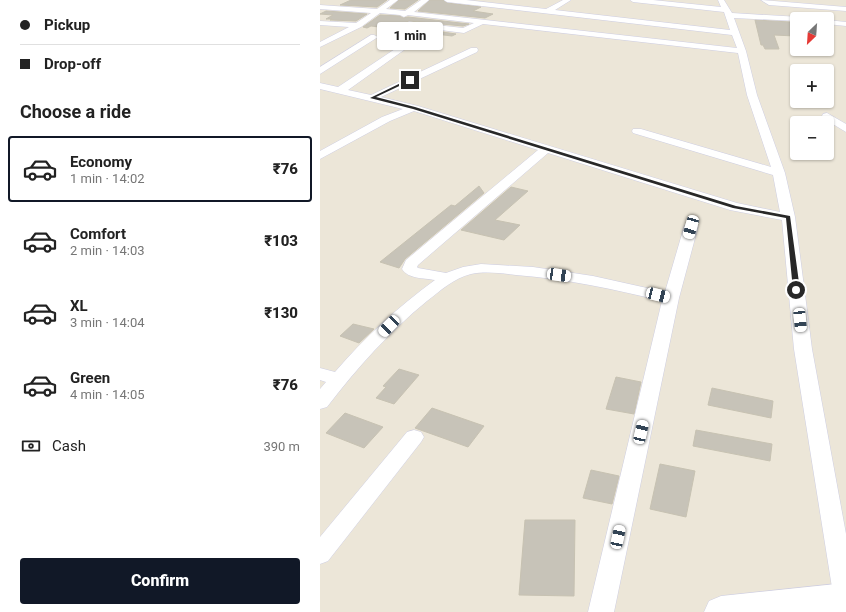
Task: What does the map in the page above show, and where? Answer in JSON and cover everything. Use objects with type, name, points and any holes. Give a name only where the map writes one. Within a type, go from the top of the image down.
[{"type":"main road","points":[[721,612],[846,599]]},
{"type":"street","points":[[321,0],[392,2]]},
{"type":"street","points":[[426,0],[407,12],[398,22],[464,31],[483,21]]},
{"type":"street","points":[[447,0],[461,0],[736,33]]},
{"type":"street","points":[[452,0],[441,6],[457,9]]},
{"type":"street","points":[[548,11],[568,0]]},
{"type":"street","points":[[633,0],[726,8],[790,18]]},
{"type":"street","points":[[764,0],[769,3],[799,3],[846,9]]},
{"type":"street","points":[[322,43],[358,26],[392,2]]},
{"type":"street","points":[[320,7],[407,12],[742,51]]},
{"type":"street","points":[[726,8],[742,51],[752,95],[779,173],[788,217],[803,349],[846,599]]},
{"type":"street","points":[[320,15],[381,20]]},
{"type":"street","points":[[320,23],[358,26]]},
{"type":"street","points":[[834,23],[846,24]]},
{"type":"street","points":[[327,33],[342,34]]},
{"type":"street","points":[[320,71],[374,37]]},
{"type":"street","points":[[339,91],[407,45]]},
{"type":"street","points":[[372,98],[474,50]]},
{"type":"street","points":[[320,86],[414,108],[735,207],[788,217]]},
{"type":"street","points":[[320,156],[386,119],[414,108]]},
{"type":"street","points":[[834,121],[846,129]]},
{"type":"street","points":[[637,131],[779,173]]},
{"type":"street","points":[[447,278],[414,272],[409,269],[411,263],[433,243],[546,149]]},
{"type":"street","points":[[601,612],[671,298],[691,227]]},
{"type":"street","points":[[320,402],[338,379],[399,315],[447,278],[462,272],[475,269],[520,270],[586,279],[671,298]]},
{"type":"street","points":[[320,374],[338,379]]},
{"type":"street","points":[[320,554],[414,437]]},
{"type":"building","points":[[351,0],[387,0],[377,7],[340,5]]},
{"type":"building","points":[[399,0],[418,0],[405,9],[390,8]]},
{"type":"building","points":[[430,0],[443,0],[447,3],[481,7],[473,11],[493,14],[485,18],[418,11]]},
{"type":"building","points":[[326,11],[367,14],[356,21],[330,20],[332,19],[326,19],[333,15],[320,14]]},
{"type":"building","points":[[380,15],[469,24],[463,26],[409,21],[404,23],[409,27],[456,34],[452,36],[371,26],[367,28],[363,27]]},
{"type":"building","points":[[755,20],[790,22],[790,36],[774,35],[779,49],[765,49],[763,45],[761,45]]},
{"type":"building","points":[[479,186],[484,193],[405,259],[399,268],[380,262],[451,205],[455,206]]},
{"type":"building","points":[[511,187],[528,191],[495,220],[520,225],[504,240],[461,230]]},
{"type":"building","points":[[353,324],[374,329],[359,343],[340,336]]},
{"type":"building","points":[[399,369],[419,375],[394,404],[376,398],[386,387],[383,386]]},
{"type":"building","points":[[616,377],[641,382],[634,414],[606,409]]},
{"type":"building","points":[[712,388],[773,401],[771,418],[708,405]]},
{"type":"building","points":[[432,408],[484,426],[468,447],[415,428]]},
{"type":"building","points":[[345,413],[383,427],[364,448],[326,433]]},
{"type":"building","points":[[696,430],[772,444],[770,461],[693,446]]},
{"type":"building","points":[[660,464],[695,471],[686,517],[650,509]]},
{"type":"building","points":[[591,470],[619,476],[612,504],[583,498]]},
{"type":"building","points":[[525,520],[575,520],[574,596],[519,595]]},
{"type":"route","points":[[410,80],[372,98],[414,108],[735,207],[788,217],[796,290]]}]
